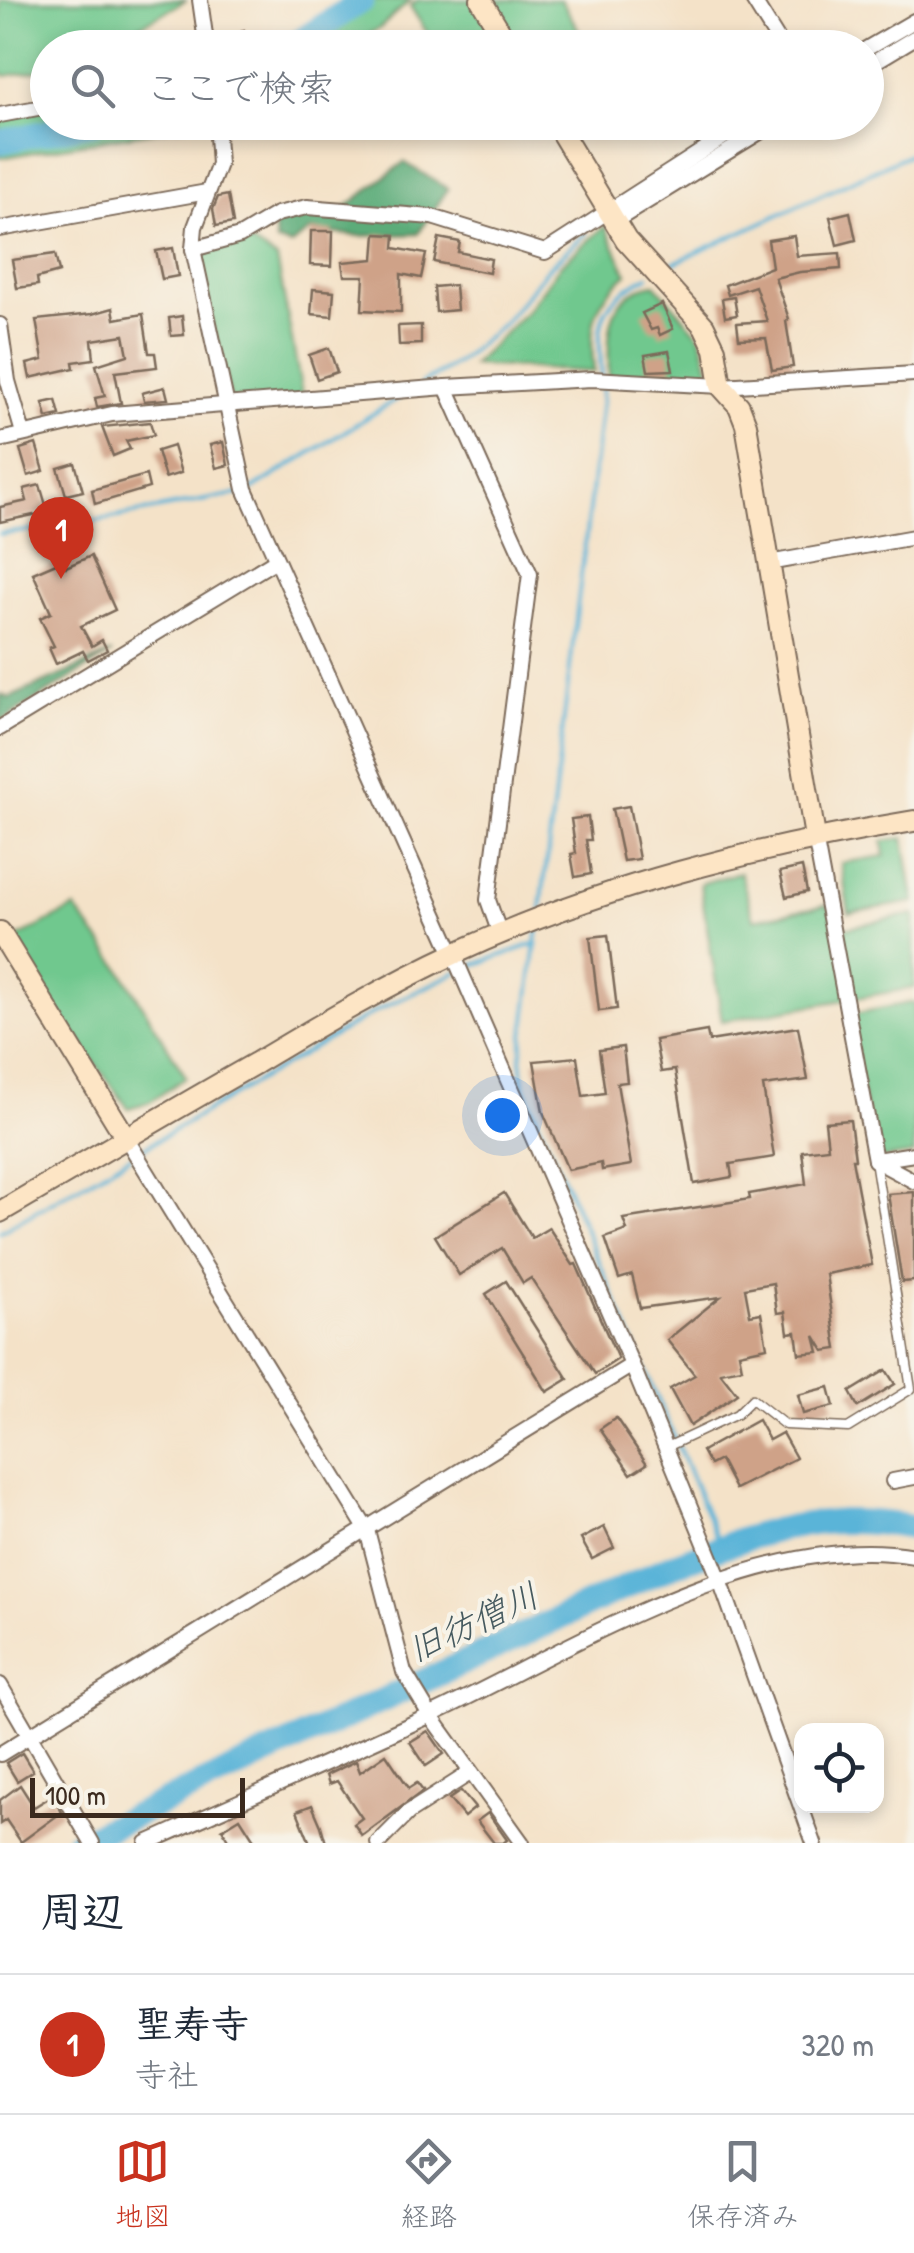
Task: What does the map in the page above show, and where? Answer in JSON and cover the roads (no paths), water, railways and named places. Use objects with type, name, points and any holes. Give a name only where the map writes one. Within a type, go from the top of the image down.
[{"type":"street","points":[[200,0],[205,30]]},
{"type":"street","points":[[481,0],[499,30]]},
{"type":"street","points":[[753,0],[771,30]]},
{"type":"street","points":[[884,39],[914,20]]},
{"type":"street","points":[[884,56],[914,38]]},
{"type":"street","points":[[0,116],[30,110]]},
{"type":"street","points":[[217,140],[219,164],[195,227],[193,250],[244,489],[632,1364],[720,1580],[814,1843]]},
{"type":"street","points":[[566,140],[626,240],[704,326],[715,349],[722,386],[739,406],[746,424],[815,837],[875,1160]]},
{"type":"street","points":[[611,215],[721,140]]},
{"type":"street","points":[[193,250],[240,236],[277,214],[307,207],[432,217],[545,252],[744,140]]},
{"type":"street","points":[[0,230],[207,192]]},
{"type":"street","points":[[0,325],[8,381],[23,434]]},
{"type":"street","points":[[0,440],[112,414],[446,387],[592,380],[722,386],[914,374]]},
{"type":"street","points":[[446,387],[530,574],[488,900],[500,934]]},
{"type":"street","points":[[769,562],[914,538]]},
{"type":"street","points":[[0,728],[276,560]]},
{"type":"street","points":[[0,1212],[368,998],[453,954],[638,884],[726,858],[815,837],[914,821]]},
{"type":"street","points":[[2,941],[367,1530],[404,1672],[430,1715],[522,1843]]},
{"type":"street","points":[[875,1160],[914,1154]]},
{"type":"street","points":[[875,1160],[914,1181]]},
{"type":"street","points":[[0,1754],[632,1364]]},
{"type":"street","points":[[893,1480],[914,1477]]},
{"type":"street","points":[[147,1843],[430,1715],[662,1603],[720,1580],[786,1560],[834,1551],[880,1550],[914,1556]]},
{"type":"street","points":[[0,1685],[92,1843]]},
{"type":"street","points":[[378,1843],[410,1812],[470,1772]]},
{"type":"lane","points":[[666,1448],[737,1414],[752,1398],[785,1425],[848,1428],[911,1390],[875,1160]]},
{"type":"waterway","points":[[317,30],[362,0]]},
{"type":"waterway","points":[[0,142],[30,136]]},
{"type":"waterway","points":[[661,269],[914,152]]},
{"type":"waterway","points":[[421,384],[458,362],[505,322],[547,269],[586,233]]},
{"type":"waterway","points":[[541,909],[602,401],[601,328],[613,301],[648,276]]},
{"type":"waterway","points":[[251,490],[400,397]]},
{"type":"waterway","points":[[0,534],[65,527],[242,493]]},
{"type":"waterway","points":[[538,928],[521,1058],[524,1087],[721,1547]]},
{"type":"waterway","points":[[466,968],[537,943]]},
{"type":"waterway","points":[[139,1151],[376,1011],[457,972]]},
{"type":"waterway","points":[[0,1232],[131,1156]]},
{"type":"waterway","name":"旧彷僧川","points":[[76,1843],[673,1565],[791,1527],[848,1521],[914,1528]]},
{"type":"place","name":"聖寿寺","points":[[61,579]]}]
